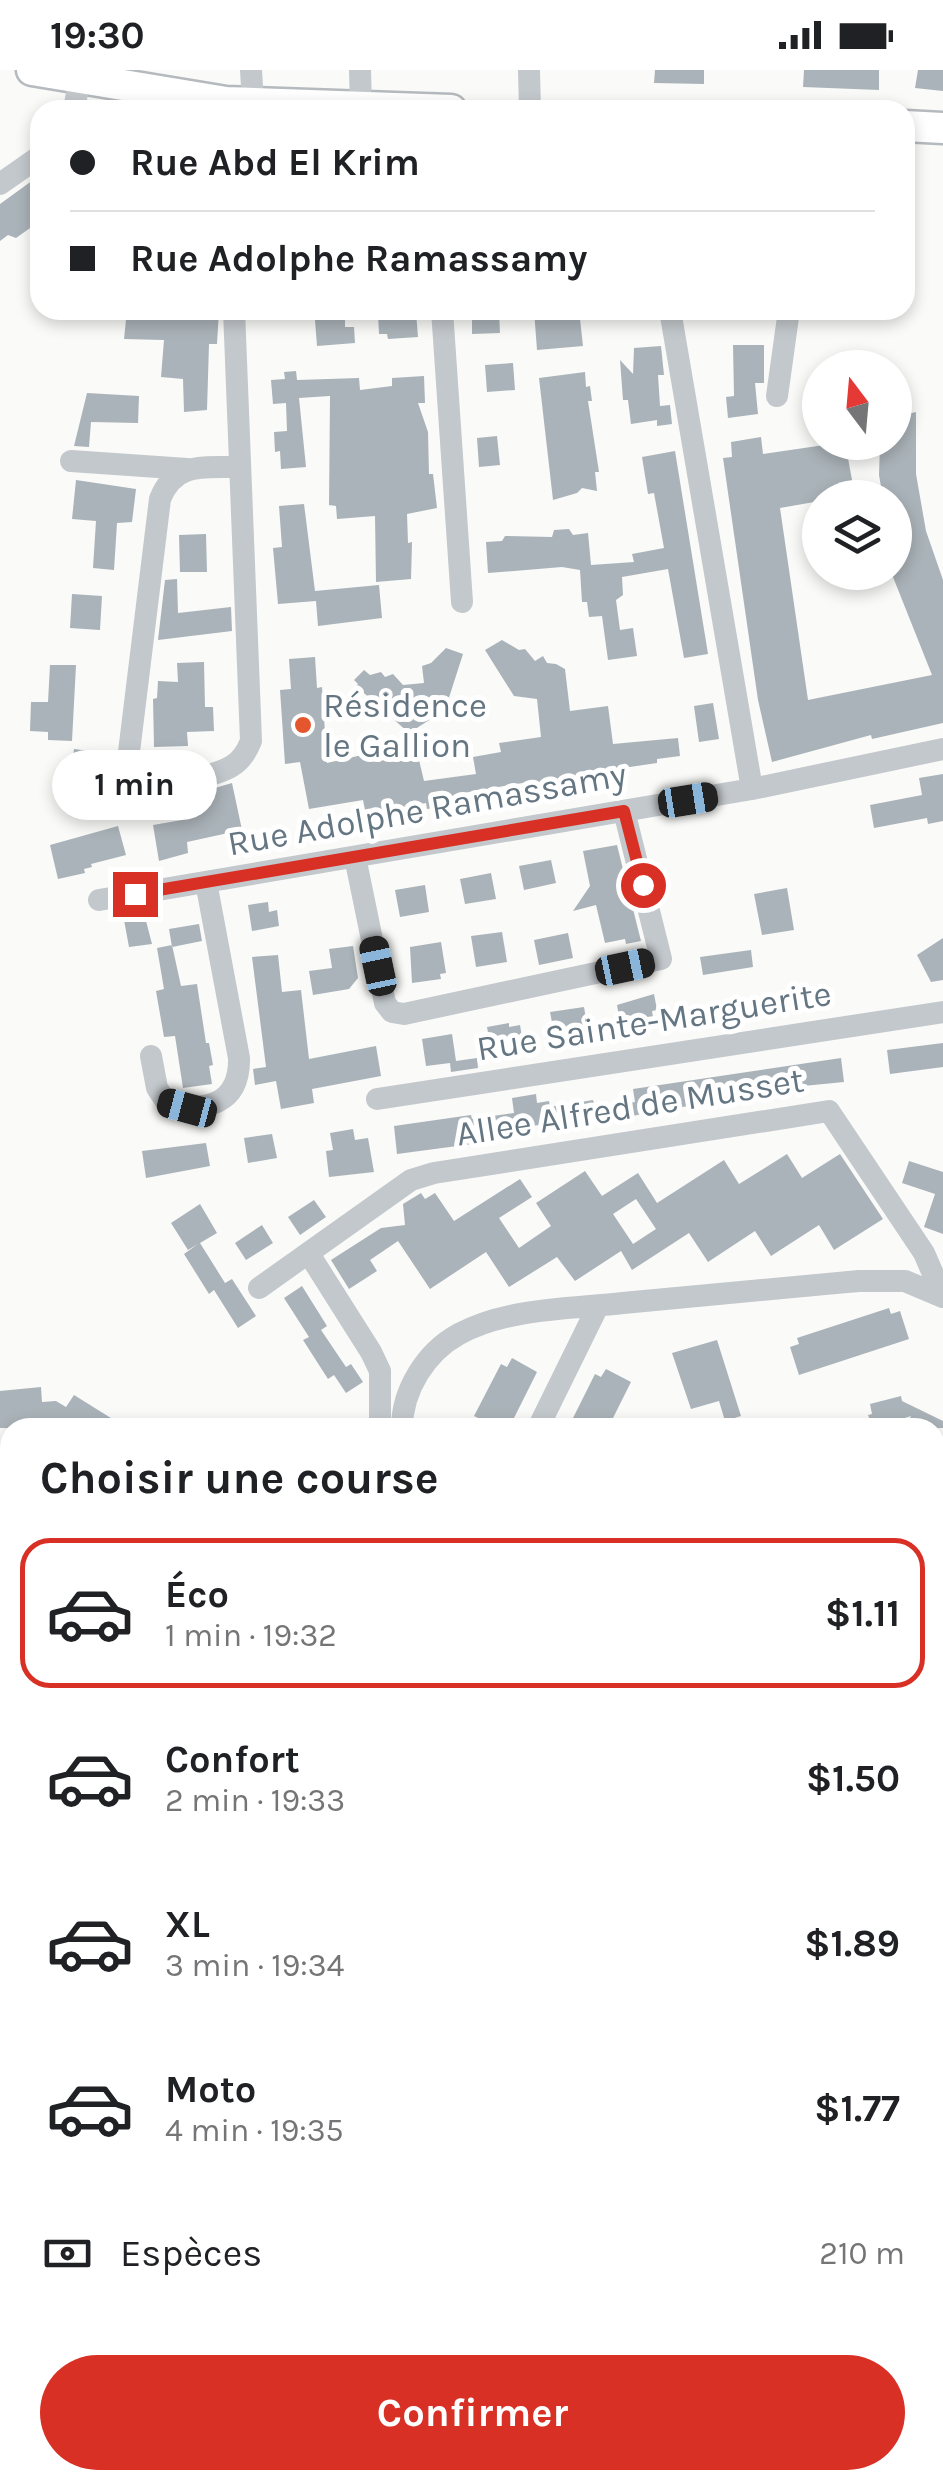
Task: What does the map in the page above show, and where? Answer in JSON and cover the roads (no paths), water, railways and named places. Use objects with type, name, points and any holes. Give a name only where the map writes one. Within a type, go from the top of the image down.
[{"type":"main road","points":[[32,70],[75,88],[188,100]]},
{"type":"main road","points":[[915,127],[943,128]]},
{"type":"street","points":[[237,100],[251,70]]},
{"type":"street","points":[[360,70],[361,100]]},
{"type":"street","points":[[529,70],[530,100]]},
{"type":"street","points":[[0,184],[30,163]]},
{"type":"street","points":[[188,469],[167,482],[160,500],[128,760],[130,772],[138,780],[154,784],[230,768],[241,759],[251,741],[234,320]]},
{"type":"street","points":[[443,320],[462,602]]},
{"type":"street","points":[[672,320],[752,789]]},
{"type":"street","points":[[777,396],[788,320]]},
{"type":"street","points":[[71,462],[188,469],[240,467]]},
{"type":"street","name":"Rue Adolphe Ramassamy","points":[[100,900],[752,789],[943,749]]},
{"type":"street","points":[[354,857],[385,1003],[392,1012],[404,1014],[662,959],[624,811]]},
{"type":"street","points":[[151,1056],[157,1088],[167,1103],[187,1108],[220,1102],[237,1083],[239,1058],[206,882]]},
{"type":"street","name":"Rue Sainte-Marguerite","points":[[376,1099],[943,1012]]},
{"type":"street","name":"Allee Alfred de Musset","points":[[258,1288],[394,1190],[434,1173],[829,1110],[924,1252],[943,1297]]},
{"type":"street","points":[[309,1254],[372,1352],[380,1371],[380,1418]]},
{"type":"street","points":[[404,1418],[408,1395],[437,1349],[460,1334],[516,1316],[882,1280],[906,1281],[943,1297]]},
{"type":"street","points":[[543,1418],[598,1306]]},
{"type":"place","name":"Résidence le Gallion","points":[[303,725]]}]
